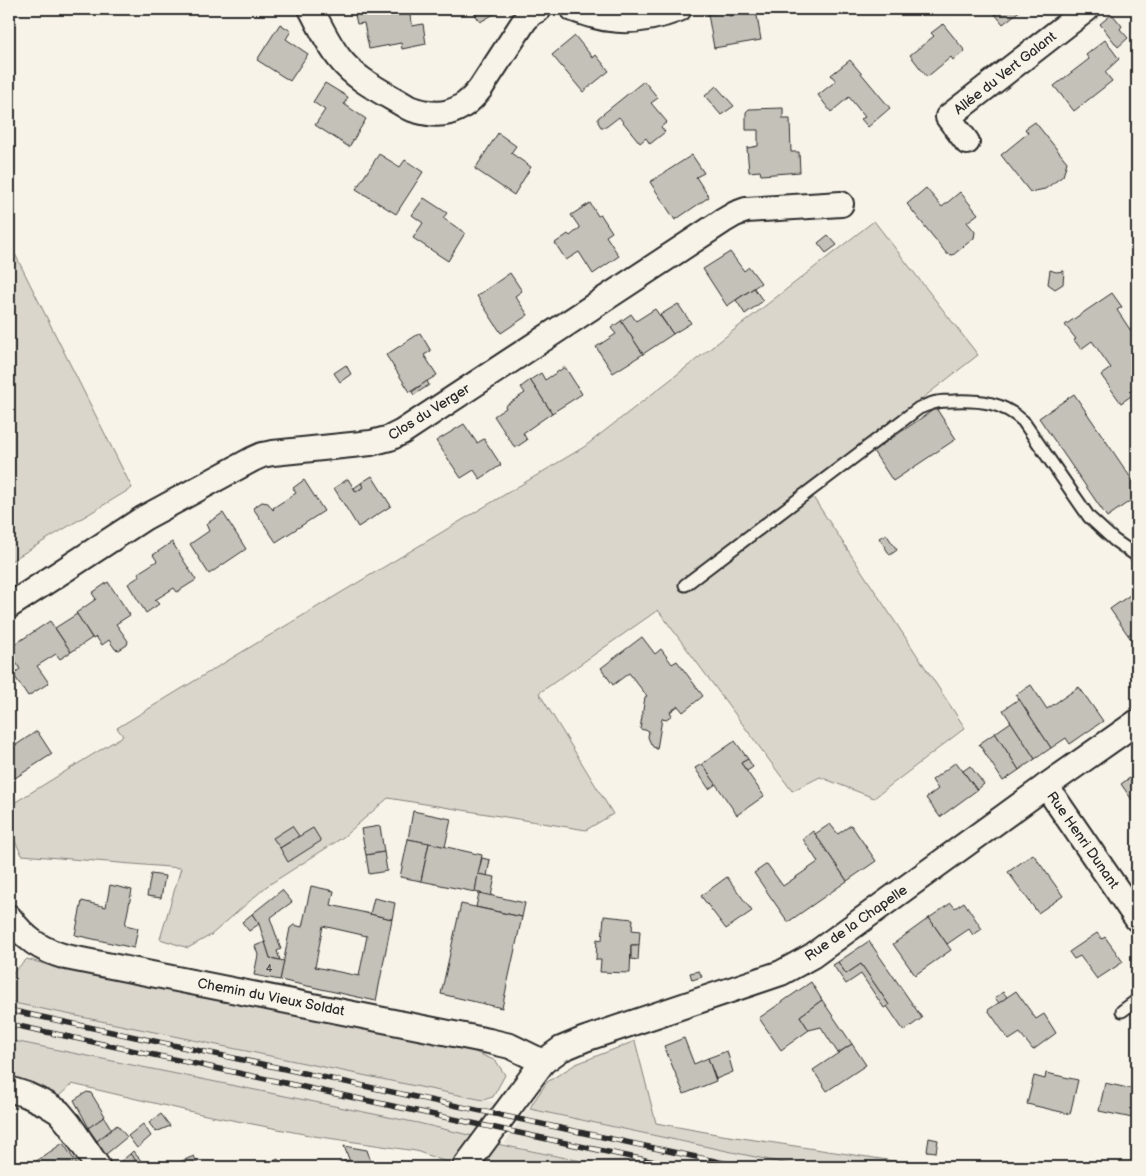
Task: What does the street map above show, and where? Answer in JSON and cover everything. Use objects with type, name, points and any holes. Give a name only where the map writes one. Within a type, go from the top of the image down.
[{"type":"street","points":[[312,9],[332,48],[355,74],[409,108],[437,114],[457,110],[474,97],[525,20],[539,9]]},
{"type":"street","points":[[573,9],[620,20],[636,20],[679,9]]},
{"type":"street","name":"Allée du Vert Galant","points":[[967,142],[948,117],[1087,9]]},
{"type":"street","name":"Clos du Verger","points":[[9,606],[144,518],[253,459],[273,453],[380,442],[402,432],[735,214],[746,210],[841,204]]},
{"type":"street","name":"Rue de la Chapelle","points":[[465,1167],[543,1062],[561,1049],[570,1044],[781,973],[812,956],[1137,722]]},
{"type":"street","name":"Rue Henri Dunant","points":[[1046,786],[1137,919]]},
{"type":"street","name":"Chemin du Vieux Soldat","points":[[9,917],[16,927],[33,942],[60,955],[489,1041],[510,1046],[543,1062]]},
{"type":"street","points":[[9,1089],[27,1095],[59,1112],[98,1167]]},
{"type":"lane","points":[[685,585],[919,408],[938,402],[986,402],[1014,413],[1023,421],[1089,517],[1114,540],[1137,556]]},
{"type":"lane","points":[[1122,1011],[1137,1000]]},
{"type":"shaded area","points":[[874,221],[978,355],[807,488],[965,728],[874,798],[820,777],[792,791],[658,610],[539,693],[613,814],[586,830],[388,798],[342,838],[267,886],[211,935],[188,948],[160,939],[181,868],[22,855],[9,830],[9,806],[123,736],[117,728],[584,447]]},
{"type":"shaded area","points":[[9,242],[132,488],[9,562]]},
{"type":"shaded area","points":[[27,959],[58,968],[275,1009],[473,1051],[496,1061],[505,1075],[493,1097],[483,1100],[9,1002],[9,976]]},
{"type":"shaded area","points":[[9,1002],[498,1103],[477,1137],[460,1134],[418,1123],[9,1040]]},
{"type":"shaded area","points":[[9,1040],[418,1123],[477,1137],[497,1144],[611,1167],[460,1167],[416,1151],[314,1136],[201,1114],[72,1084],[58,1097],[9,1083]]},
{"type":"shaded area","points":[[635,1041],[656,1123],[722,1135],[934,1167],[802,1167],[530,1109],[547,1082],[576,1064]]},
{"type":"shaded area","points":[[527,1109],[802,1167],[611,1167],[504,1144]]},
{"type":"building","points":[[396,9],[397,13],[409,11],[412,26],[423,24],[426,44],[402,49],[401,43],[369,49],[364,23],[357,24],[354,10]]},
{"type":"building","points":[[472,9],[503,9],[480,22]]},
{"type":"building","points":[[991,9],[1022,9],[1003,24]]},
{"type":"building","points":[[756,10],[761,40],[714,48],[708,14],[728,11],[729,16]]},
{"type":"building","points":[[1112,14],[1122,26],[1120,29],[1128,38],[1118,47],[1100,24]]},
{"type":"building","points":[[280,24],[291,31],[286,39],[308,54],[290,81],[257,60]]},
{"type":"building","points":[[943,24],[965,51],[953,60],[951,57],[927,77],[910,55],[934,36],[931,33]]},
{"type":"building","points":[[575,36],[593,58],[596,55],[609,71],[583,92],[552,55]]},
{"type":"building","points":[[1105,40],[1119,59],[1105,72],[1112,81],[1074,111],[1054,86],[1089,59],[1086,55]]},
{"type":"building","points":[[850,60],[890,108],[868,127],[861,119],[865,117],[849,97],[831,112],[818,95],[836,81],[831,75]]},
{"type":"building","points":[[644,81],[658,98],[651,103],[667,122],[661,127],[665,132],[650,144],[646,138],[640,143],[619,117],[606,127],[601,127],[598,122],[598,118]]},
{"type":"building","points":[[325,83],[348,97],[344,104],[366,119],[349,147],[315,125],[325,110],[313,102]]},
{"type":"building","points":[[716,86],[734,106],[721,115],[705,96]]},
{"type":"building","points":[[783,108],[783,119],[790,119],[791,152],[799,152],[800,172],[761,175],[760,171],[749,172],[747,148],[758,146],[758,130],[746,130],[746,112],[749,109]]},
{"type":"building","points":[[1035,122],[1067,162],[1063,176],[1045,189],[1030,192],[1001,155],[1028,133],[1025,129]]},
{"type":"building","points":[[498,133],[516,146],[511,153],[531,167],[514,195],[475,169]]},
{"type":"building","points":[[379,154],[400,167],[405,160],[423,172],[396,214],[356,189]]},
{"type":"building","points":[[692,155],[704,173],[696,177],[709,197],[675,220],[650,182]]},
{"type":"building","points":[[926,188],[942,207],[960,192],[978,214],[967,222],[975,232],[974,238],[953,255],[947,254],[907,204]]},
{"type":"building","points":[[424,198],[447,213],[443,218],[465,233],[448,261],[413,238],[423,223],[412,215]]},
{"type":"building","points":[[590,203],[598,216],[601,215],[612,232],[606,236],[619,256],[593,274],[579,252],[566,260],[555,243],[568,234],[570,236],[580,228],[571,215]]},
{"type":"building","points":[[828,235],[837,245],[826,253],[818,243]]},
{"type":"building","points":[[730,252],[744,271],[749,267],[761,283],[727,306],[703,269]]},
{"type":"building","points":[[1050,270],[1056,272],[1064,271],[1063,284],[1055,289],[1048,284]]},
{"type":"building","points":[[510,273],[522,291],[515,296],[528,315],[501,333],[477,296]]},
{"type":"building","points":[[754,288],[763,301],[745,314],[736,300]]},
{"type":"building","points":[[1112,293],[1122,307],[1117,310],[1137,340],[1137,358],[1133,361],[1137,368],[1137,392],[1121,403],[1101,375],[1111,368],[1092,341],[1081,349],[1065,325]]},
{"type":"building","points":[[678,304],[691,323],[673,334],[660,315]]},
{"type":"building","points":[[655,309],[673,334],[643,354],[621,321],[631,314],[636,321]]},
{"type":"building","points":[[621,321],[643,354],[613,373],[596,347],[616,334],[611,328]]},
{"type":"building","points":[[420,333],[431,351],[424,355],[437,375],[410,392],[386,355]]},
{"type":"building","points":[[346,365],[351,374],[340,382],[334,373]]},
{"type":"building","points":[[565,367],[582,394],[552,413],[530,380],[541,373],[545,380]]},
{"type":"building","points":[[530,380],[552,413],[523,433],[527,440],[515,448],[494,416],[525,393],[521,387]]},
{"type":"building","points":[[427,381],[429,385],[414,395],[412,392]]},
{"type":"building","points":[[1074,394],[1137,487],[1137,496],[1107,517],[1039,418]]},
{"type":"building","points":[[936,408],[956,439],[893,481],[873,451]]},
{"type":"building","points":[[464,424],[477,443],[484,439],[501,465],[480,479],[474,470],[461,478],[436,441]]},
{"type":"building","points":[[372,476],[391,506],[358,527],[334,488],[348,479],[356,492],[363,487],[361,483]]},
{"type":"building","points":[[304,480],[324,511],[276,542],[253,508],[262,502],[268,503],[273,510],[273,508],[296,493],[293,488]]},
{"type":"building","points":[[361,483],[363,487],[356,492],[354,488]]},
{"type":"building","points":[[223,513],[246,549],[209,574],[190,544],[209,531],[206,524]]},
{"type":"building","points":[[886,534],[897,550],[890,555],[879,538]]},
{"type":"building","points":[[172,542],[196,580],[177,592],[174,588],[155,600],[159,604],[146,613],[128,584],[140,576],[138,573],[157,561],[153,555]]},
{"type":"building","points":[[108,582],[130,615],[116,624],[128,641],[127,645],[119,650],[115,649],[109,640],[102,645],[96,637],[93,639],[76,613],[96,599],[92,593]]},
{"type":"building","points":[[1137,590],[1137,630],[1128,635],[1110,609]]},
{"type":"building","points":[[77,614],[92,638],[71,652],[55,628]]},
{"type":"building","points":[[50,621],[71,652],[60,659],[56,654],[37,666],[49,683],[28,696],[13,674],[20,669],[9,648]]},
{"type":"building","points":[[1137,630],[1137,634],[1130,638],[1128,635]]},
{"type":"building","points":[[642,637],[655,654],[661,649],[672,664],[677,661],[703,696],[683,712],[678,706],[670,712],[672,715],[665,720],[662,719],[657,749],[650,742],[648,737],[649,731],[640,729],[645,697],[647,696],[629,673],[613,685],[601,668]]},
{"type":"building","points":[[1031,685],[1047,709],[1079,687],[1103,721],[1070,744],[1066,738],[1051,748],[1016,695]]},
{"type":"building","points":[[1019,699],[1051,748],[1035,759],[1003,710]]},
{"type":"building","points":[[1011,722],[1035,759],[1019,770],[995,733]]},
{"type":"building","points":[[37,731],[52,754],[9,782],[9,741],[11,739],[16,745]]},
{"type":"building","points":[[995,733],[1019,770],[1003,781],[979,744]]},
{"type":"building","points":[[735,741],[748,759],[741,763],[764,796],[737,815],[702,764]]},
{"type":"building","points":[[748,759],[753,767],[747,771],[741,763]]},
{"type":"building","points":[[956,762],[977,790],[940,817],[926,798],[938,789],[932,780]]},
{"type":"building","points":[[702,764],[716,784],[709,789],[695,768]]},
{"type":"building","points":[[970,766],[984,784],[977,790],[963,771]]},
{"type":"building","points":[[1137,773],[1137,807],[1121,784]]},
{"type":"building","points":[[413,811],[451,819],[445,847],[408,839]]},
{"type":"building","points":[[830,824],[838,834],[851,825],[876,861],[847,881],[815,834]]},
{"type":"building","points":[[292,826],[299,836],[280,848],[273,838]]},
{"type":"building","points":[[380,826],[384,852],[366,855],[361,829]]},
{"type":"building","points":[[313,828],[321,841],[288,862],[280,848]]},
{"type":"building","points":[[813,831],[847,881],[788,922],[754,873],[767,864],[783,886],[818,862],[803,839]]},
{"type":"building","points":[[408,839],[429,843],[421,881],[400,877]]},
{"type":"building","points":[[429,843],[482,855],[475,892],[421,881]]},
{"type":"building","points":[[384,852],[387,871],[369,874],[366,855]]},
{"type":"building","points":[[1033,854],[1063,896],[1038,913],[1008,872]]},
{"type":"building","points":[[482,858],[490,860],[487,876],[478,874]]},
{"type":"building","points":[[151,874],[165,876],[161,898],[147,896]]},
{"type":"building","points":[[478,874],[495,877],[491,896],[475,892]]},
{"type":"building","points":[[727,877],[752,911],[726,929],[701,896]]},
{"type":"building","points":[[110,885],[132,890],[125,925],[138,928],[134,948],[75,935],[82,901],[106,907]]},
{"type":"building","points":[[311,886],[334,891],[331,905],[392,919],[376,1001],[280,980],[290,928],[294,925],[302,927]],"holes":[[[323,926],[367,936],[359,976],[315,967]]]},
{"type":"building","points":[[282,890],[292,902],[270,918],[281,949],[277,951],[280,960],[270,958],[259,924],[252,914]]},
{"type":"building","points":[[479,893],[525,903],[522,917],[476,907]]},
{"type":"building","points":[[374,898],[395,903],[392,919],[370,914]]},
{"type":"building","points":[[964,902],[982,929],[973,935],[969,929],[947,944],[929,918],[951,903],[955,908]]},
{"type":"building","points":[[461,904],[522,917],[502,1008],[441,994]]},
{"type":"building","points":[[252,914],[259,924],[249,931],[242,922]]},
{"type":"building","points":[[604,916],[633,919],[632,930],[640,931],[639,945],[631,945],[630,973],[600,972],[601,960],[596,960],[597,939],[602,940]]},
{"type":"building","points":[[929,918],[951,950],[915,975],[893,944]]},
{"type":"building","points":[[1097,933],[1102,939],[1105,937],[1123,962],[1097,979],[1080,956],[1074,959],[1069,952]]},
{"type":"building","points":[[869,941],[922,1018],[904,1031],[861,964],[846,974],[838,962]]},
{"type":"building","points":[[265,942],[270,958],[284,961],[280,980],[254,975],[258,955],[255,946]]},
{"type":"building","points":[[631,945],[639,945],[638,960],[631,959]]},
{"type":"building","points":[[838,962],[846,974],[861,964],[889,1005],[884,1008],[861,974],[846,984],[833,965]]},
{"type":"building","points":[[699,971],[702,977],[692,980],[690,973]]},
{"type":"building","points":[[811,982],[822,1000],[800,1016],[809,1030],[781,1050],[759,1018]]},
{"type":"building","points":[[1016,991],[1036,1019],[1044,1014],[1056,1033],[1033,1050],[1020,1033],[1009,1040],[988,1010]]},
{"type":"building","points":[[1003,992],[1007,997],[999,1003],[995,998]]},
{"type":"building","points":[[822,1000],[852,1044],[838,1053],[821,1027],[809,1030],[800,1016]]},
{"type":"building","points":[[684,1038],[694,1064],[708,1058],[716,1081],[684,1094],[664,1046]]},
{"type":"building","points":[[852,1044],[866,1065],[827,1091],[813,1070]]},
{"type":"building","points":[[727,1051],[733,1072],[716,1079],[708,1058]]},
{"type":"building","points":[[1046,1073],[1078,1080],[1070,1114],[1027,1104],[1034,1076],[1045,1079]]},
{"type":"building","points":[[1105,1083],[1137,1090],[1137,1119],[1099,1111]]},
{"type":"building","points":[[87,1092],[91,1093],[105,1116],[89,1128],[74,1100]]},
{"type":"building","points":[[161,1114],[170,1126],[156,1132],[149,1123]]},
{"type":"building","points":[[104,1117],[112,1130],[97,1141],[88,1128]]},
{"type":"building","points":[[143,1124],[151,1136],[137,1148],[128,1136]]},
{"type":"building","points":[[117,1125],[127,1137],[105,1155],[97,1141]]},
{"type":"building","points":[[929,1138],[938,1140],[936,1152],[927,1151]]},
{"type":"building","points":[[63,1143],[79,1167],[38,1167],[35,1162]]},
{"type":"building","points":[[344,1146],[367,1150],[371,1162],[358,1167],[352,1167]]},
{"type":"building","points":[[133,1151],[143,1163],[140,1165],[130,1154]]},
{"type":"building","points":[[130,1154],[140,1165],[137,1167],[114,1167]]},
{"type":"building","points":[[194,1156],[199,1167],[180,1167],[177,1163]]},
{"type":"building","points":[[278,1159],[282,1167],[268,1167],[267,1164]]},
{"type":"building","points":[[348,1160],[352,1167],[330,1167]]},
{"type":"building","points":[[389,1161],[391,1165],[401,1161],[403,1166],[407,1165],[407,1167],[373,1167]]},
{"type":"building","points":[[35,1162],[38,1167],[26,1167]]},
{"type":"building","points":[[169,1162],[173,1167],[163,1167]]},
{"type":"railway","points":[[9,1010],[743,1167]]},
{"type":"railway","points":[[9,1024],[678,1167]]}]
